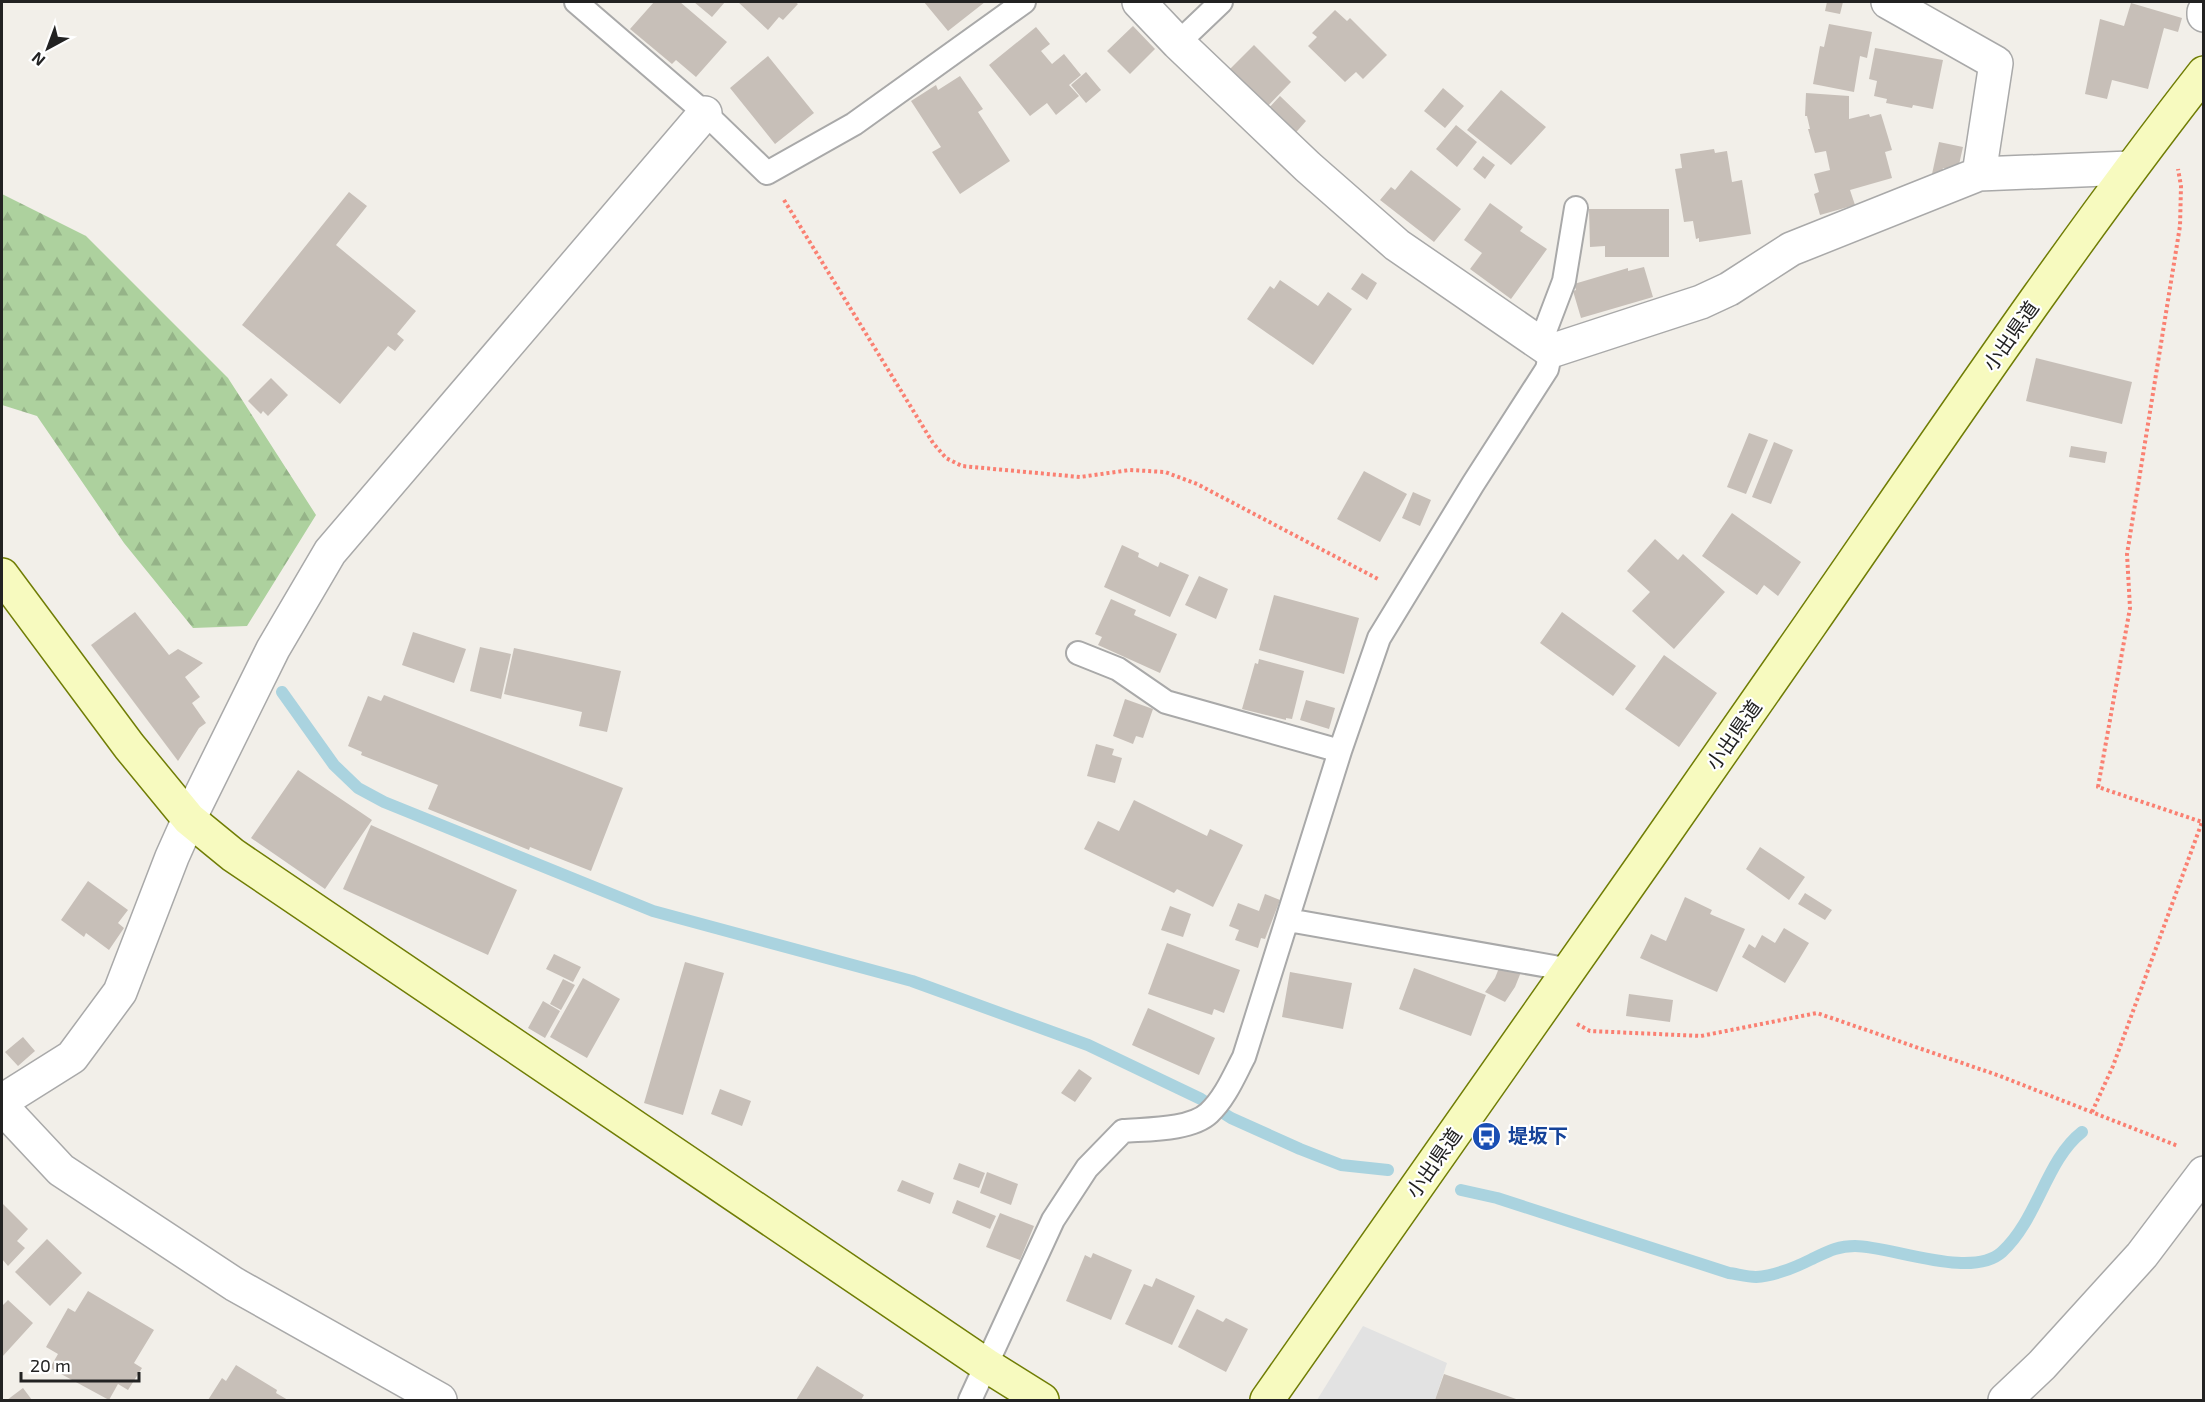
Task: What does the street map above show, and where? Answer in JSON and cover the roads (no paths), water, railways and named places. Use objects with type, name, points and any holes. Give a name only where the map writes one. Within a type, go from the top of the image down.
[{"type":"main road","name":"小出県道","points":[[1267,1401],[2130,168],[2204,73]]},
{"type":"main road","points":[[2,575],[129,746],[189,819],[233,855],[1042,1401]]},
{"type":"street","points":[[1139,2],[1178,43],[1308,167],[1397,245],[1551,351],[1701,302],[1729,289],[1791,249],[1979,174],[2130,168]]},
{"type":"street","points":[[1888,2],[1996,63],[1979,174]]},
{"type":"street","points":[[2,1101],[72,1057],[120,992],[189,819],[273,649],[330,552],[705,112]]},
{"type":"street","points":[[2,1107],[61,1170],[234,1284],[440,1401]]},
{"type":"street","points":[[2005,1401],[2042,1365],[2142,1255],[2204,1173]]},
{"type":"lane","points":[[576,2],[705,112],[767,173],[854,124],[1024,2]]},
{"type":"lane","points":[[1178,43],[1221,2]]},
{"type":"lane","points":[[970,1401],[1053,1220],[1087,1168],[1123,1131],[1173,1127],[1197,1121],[1208,1114],[1226,1093],[1244,1057],[1340,752],[1379,638],[1547,369],[1551,351],[1545,331],[1564,281],[1576,208]]},
{"type":"lane","points":[[1078,653],[1118,669],[1166,702],[1340,752]]},
{"type":"lane","points":[[1288,920],[1570,970]]},
{"type":"waterway","points":[[282,692],[334,765],[358,788],[384,802],[653,911],[912,981],[1088,1045],[1201,1099],[1231,1118],[1300,1149],[1341,1165],[1388,1170]]},
{"type":"waterway","points":[[1461,1190],[1497,1198],[1729,1273],[1749,1277],[1777,1273],[1832,1250],[1849,1246],[1870,1247],[1930,1260],[1971,1263],[1988,1260],[2002,1252],[2014,1239],[2034,1207],[2059,1158],[2082,1132]]},
{"type":"place","name":"堤坂下","points":[[1487,1136]]}]
